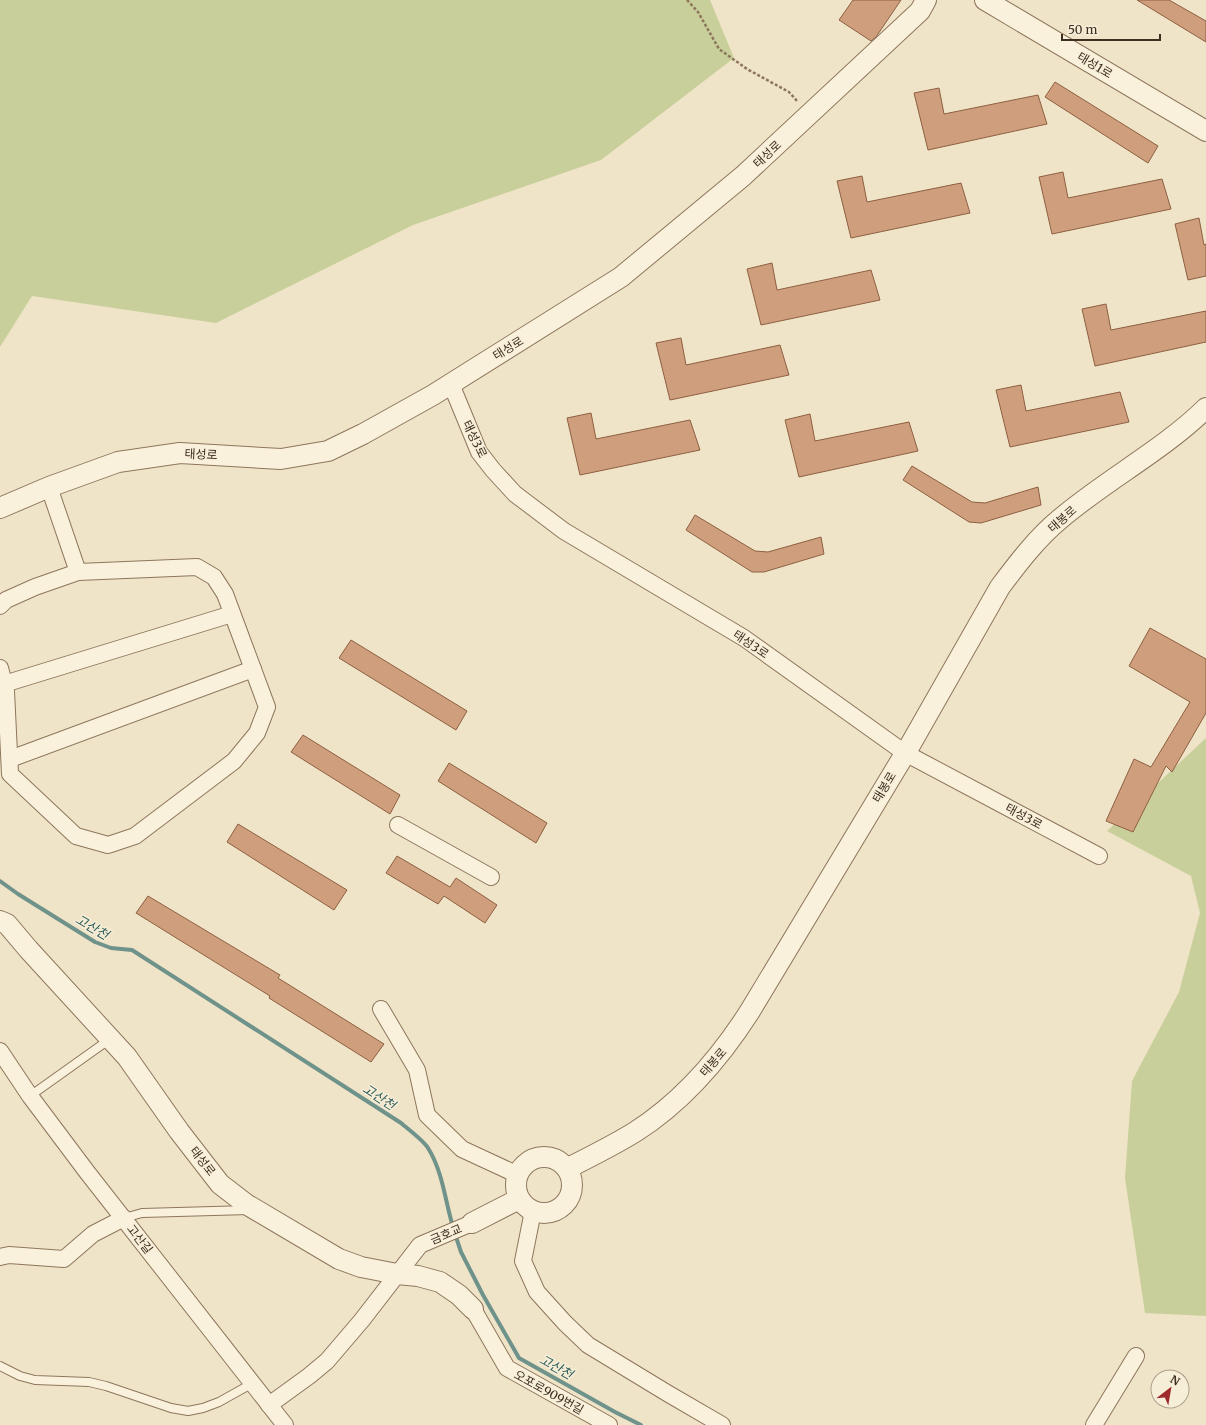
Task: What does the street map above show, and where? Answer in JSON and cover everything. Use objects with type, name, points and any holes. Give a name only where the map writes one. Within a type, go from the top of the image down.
[{"type":"street","name":"태성로","points":[[0,508],[49,487],[118,462],[180,453],[281,459],[328,451],[370,431],[451,384],[621,277],[743,176],[920,11],[926,0]]},
{"type":"street","name":"태성1로","points":[[985,0],[1206,131]]},
{"type":"street","name":"태성3로","points":[[451,384],[479,452],[515,494],[564,531],[744,638],[905,753],[1099,856]]},
{"type":"street","name":"태봉로","points":[[568,1168],[635,1132],[662,1113],[685,1092],[731,1041],[905,753],[1000,587],[1013,569],[1032,547],[1060,519],[1174,436],[1206,408]]},
{"type":"street","points":[[49,487],[78,572]]},
{"type":"street","points":[[0,606],[6,600],[35,587],[78,572],[196,567],[214,577],[225,594],[267,707],[257,733],[234,761],[135,836],[108,845],[76,836],[10,774],[6,691],[0,668]]},
{"type":"street","points":[[4,684],[232,614]]},
{"type":"street","points":[[10,759],[253,669]]},
{"type":"street","points":[[398,825],[491,877]]},
{"type":"street","name":"태성로","points":[[0,920],[7,924],[127,1057],[179,1131],[220,1184],[246,1204],[339,1259],[361,1267],[397,1274],[418,1276],[440,1282],[459,1294],[473,1309]]},
{"type":"street","points":[[381,1009],[417,1070],[427,1114],[462,1149],[518,1175]]},
{"type":"street","name":"고산길","points":[[0,1051],[30,1096],[87,1172],[285,1425]]},
{"type":"street","points":[[543,1156],[553,1158],[568,1168],[572,1177],[573,1186],[571,1195],[567,1203],[552,1213],[542,1213],[526,1205],[516,1190],[516,1180],[519,1171],[525,1163],[534,1158],[543,1156]]},
{"type":"street","points":[[472,1223],[526,1205]]},
{"type":"street","points":[[526,1205],[523,1261],[537,1292],[565,1323],[588,1345],[722,1425]]},
{"type":"street","points":[[0,1257],[9,1255],[64,1259],[93,1234],[124,1218]]},
{"type":"street","name":"금호교","points":[[397,1274],[420,1245],[472,1223]]},
{"type":"street","points":[[269,1404],[309,1376],[327,1361],[362,1320],[397,1274]]},
{"type":"street","name":"오포로909번길","points":[[473,1309],[507,1368],[609,1425]]},
{"type":"street","points":[[1094,1425],[1136,1356]]},
{"type":"lane","points":[[30,1096],[110,1039]]},
{"type":"lane","points":[[124,1218],[142,1213],[191,1213],[256,1210]]},
{"type":"lane","points":[[0,1366],[20,1376],[35,1380],[90,1382],[171,1408],[188,1411],[203,1408],[219,1402],[252,1383]]},
{"type":"path","points":[[687,0],[698,12],[719,49],[747,69],[789,92],[809,115]]},
{"type":"green space","points":[[0,0],[710,0],[734,58],[601,160],[413,225],[216,323],[32,296],[0,347]]},
{"type":"green space","points":[[1206,738],[1206,1316],[1145,1313],[1125,1178],[1132,1081],[1179,992],[1200,913],[1191,876],[1107,831]]},
{"type":"building","points":[[853,0],[901,0],[876,37],[871,41],[839,20]]},
{"type":"building","points":[[1137,0],[1169,0],[1206,21],[1206,42]]},
{"type":"building","points":[[1055,82],[1158,146],[1148,163],[1045,97]]},
{"type":"building","points":[[939,88],[944,114],[1038,95],[1047,124],[928,150],[914,93]]},
{"type":"building","points":[[1063,172],[1068,198],[1162,179],[1171,209],[1052,234],[1039,177]]},
{"type":"building","points":[[862,176],[867,202],[961,183],[970,213],[851,238],[837,181]]},
{"type":"building","points":[[1199,218],[1204,245],[1206,244],[1206,276],[1188,280],[1175,224]]},
{"type":"building","points":[[772,263],[777,290],[871,270],[880,300],[761,325],[747,269]]},
{"type":"building","points":[[1106,304],[1111,330],[1206,311],[1206,342],[1095,366],[1082,309]]},
{"type":"building","points":[[681,338],[686,365],[780,345],[789,375],[670,400],[656,343]]},
{"type":"building","points":[[1021,385],[1026,411],[1120,392],[1129,422],[1010,447],[996,390]]},
{"type":"building","points":[[591,413],[596,439],[690,420],[700,450],[580,475],[567,418]]},
{"type":"building","points":[[810,414],[815,441],[909,422],[918,451],[799,477],[785,420]]},
{"type":"building","points":[[912,466],[972,502],[985,503],[1038,487],[1041,505],[981,523],[969,522],[903,480]]},
{"type":"building","points":[[695,515],[755,551],[768,552],[821,537],[824,554],[764,572],[752,572],[686,530]]},
{"type":"building","points":[[1150,628],[1206,659],[1206,713],[1172,772],[1166,766],[1133,832],[1106,821],[1134,759],[1151,767],[1190,702],[1129,666]]},
{"type":"building","points":[[351,640],[467,711],[456,730],[339,658]]},
{"type":"building","points":[[303,735],[400,795],[390,814],[291,752]]},
{"type":"building","points":[[449,763],[547,823],[536,843],[438,781]]},
{"type":"building","points":[[238,824],[347,890],[334,910],[227,842]]},
{"type":"building","points":[[397,856],[450,887],[456,878],[497,905],[485,923],[444,896],[438,904],[386,873]]},
{"type":"building","points":[[148,896],[280,975],[278,978],[384,1044],[371,1062],[269,998],[270,996],[136,913]]},
{"type":"waterway","name":"고산천","points":[[0,881],[18,894],[95,942],[111,948],[132,950],[401,1123],[423,1142],[433,1157],[440,1177],[453,1227]]},
{"type":"waterway","name":"고산천","points":[[455,1234],[461,1252],[483,1295],[519,1358],[641,1425]]}]
